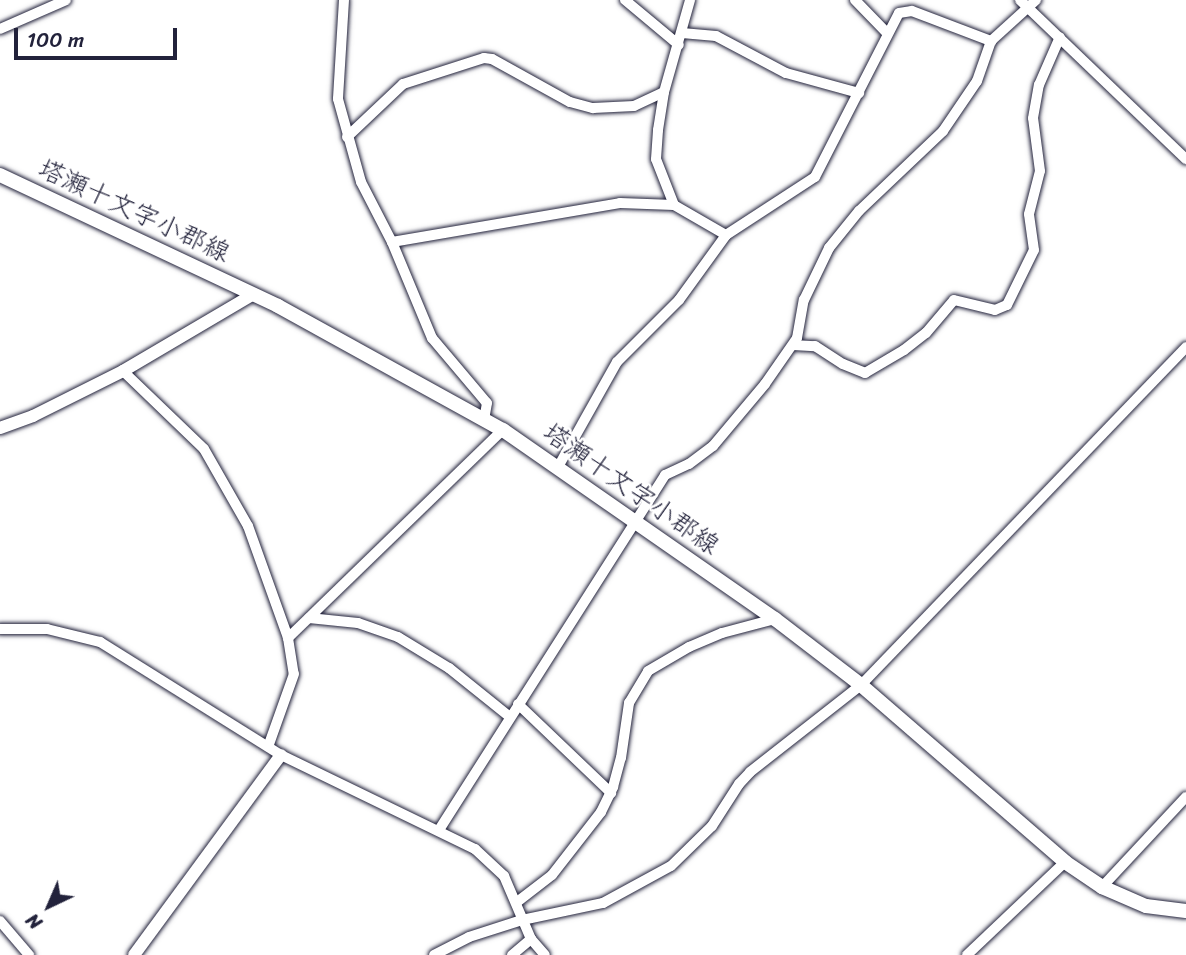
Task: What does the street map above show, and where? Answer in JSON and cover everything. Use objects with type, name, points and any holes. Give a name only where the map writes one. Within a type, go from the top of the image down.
[{"type":"main road","name":"塔瀬十文字小郡線","points":[[0,175],[252,295],[503,430],[775,619],[861,685],[1065,862],[1102,887],[1146,906],[1186,911]]},
{"type":"street","points":[[0,29],[66,0]]},
{"type":"street","points":[[344,0],[338,99],[361,182],[391,242],[432,338],[487,403],[484,420]]},
{"type":"street","points":[[625,0],[680,39],[716,36],[786,73],[859,93]]},
{"type":"street","points":[[674,205],[656,159],[664,92],[690,0]]},
{"type":"street","points":[[855,0],[887,33]]},
{"type":"street","points":[[439,830],[634,520],[666,475],[700,456],[729,429],[793,345],[809,287],[830,248],[859,211],[943,131],[977,81],[991,41],[1028,3],[1186,159]]},
{"type":"street","points":[[558,467],[617,362],[679,300],[726,234],[815,177],[899,13],[912,11],[991,41]]},
{"type":"street","points":[[793,345],[815,346],[843,364],[865,373],[904,350],[926,332],[954,300],[996,310],[1007,305],[1034,250],[1029,214],[1040,172],[1033,118],[1039,85],[1060,37]]},
{"type":"street","points":[[347,137],[403,85],[484,58],[492,59],[570,102],[593,108],[634,106],[664,92]]},
{"type":"street","points":[[391,242],[620,203],[674,205],[726,234]]},
{"type":"street","points":[[0,428],[33,416],[123,371],[252,295]]},
{"type":"street","points":[[434,955],[469,937],[522,920],[603,903],[671,866],[712,826],[750,772],[861,685],[1186,347]]},
{"type":"street","points":[[123,371],[204,449],[248,526],[288,638],[295,674],[268,747]]},
{"type":"street","points":[[288,638],[503,430]]},
{"type":"street","points":[[309,618],[358,623],[398,637],[449,668],[510,717]]},
{"type":"street","points":[[517,902],[552,875],[601,813],[611,793],[621,758],[629,703],[648,671],[689,647],[722,633],[775,619]]},
{"type":"street","points":[[0,629],[47,629],[100,642],[281,755],[475,849],[504,876],[531,939],[545,955]]},
{"type":"street","points":[[518,704],[611,793]]},
{"type":"street","points":[[134,955],[281,755]]},
{"type":"street","points":[[1102,887],[1186,797]]},
{"type":"street","points":[[969,954],[1065,862]]},
{"type":"street","points":[[0,921],[29,955]]},
{"type":"street","points":[[512,955],[531,939]]}]
